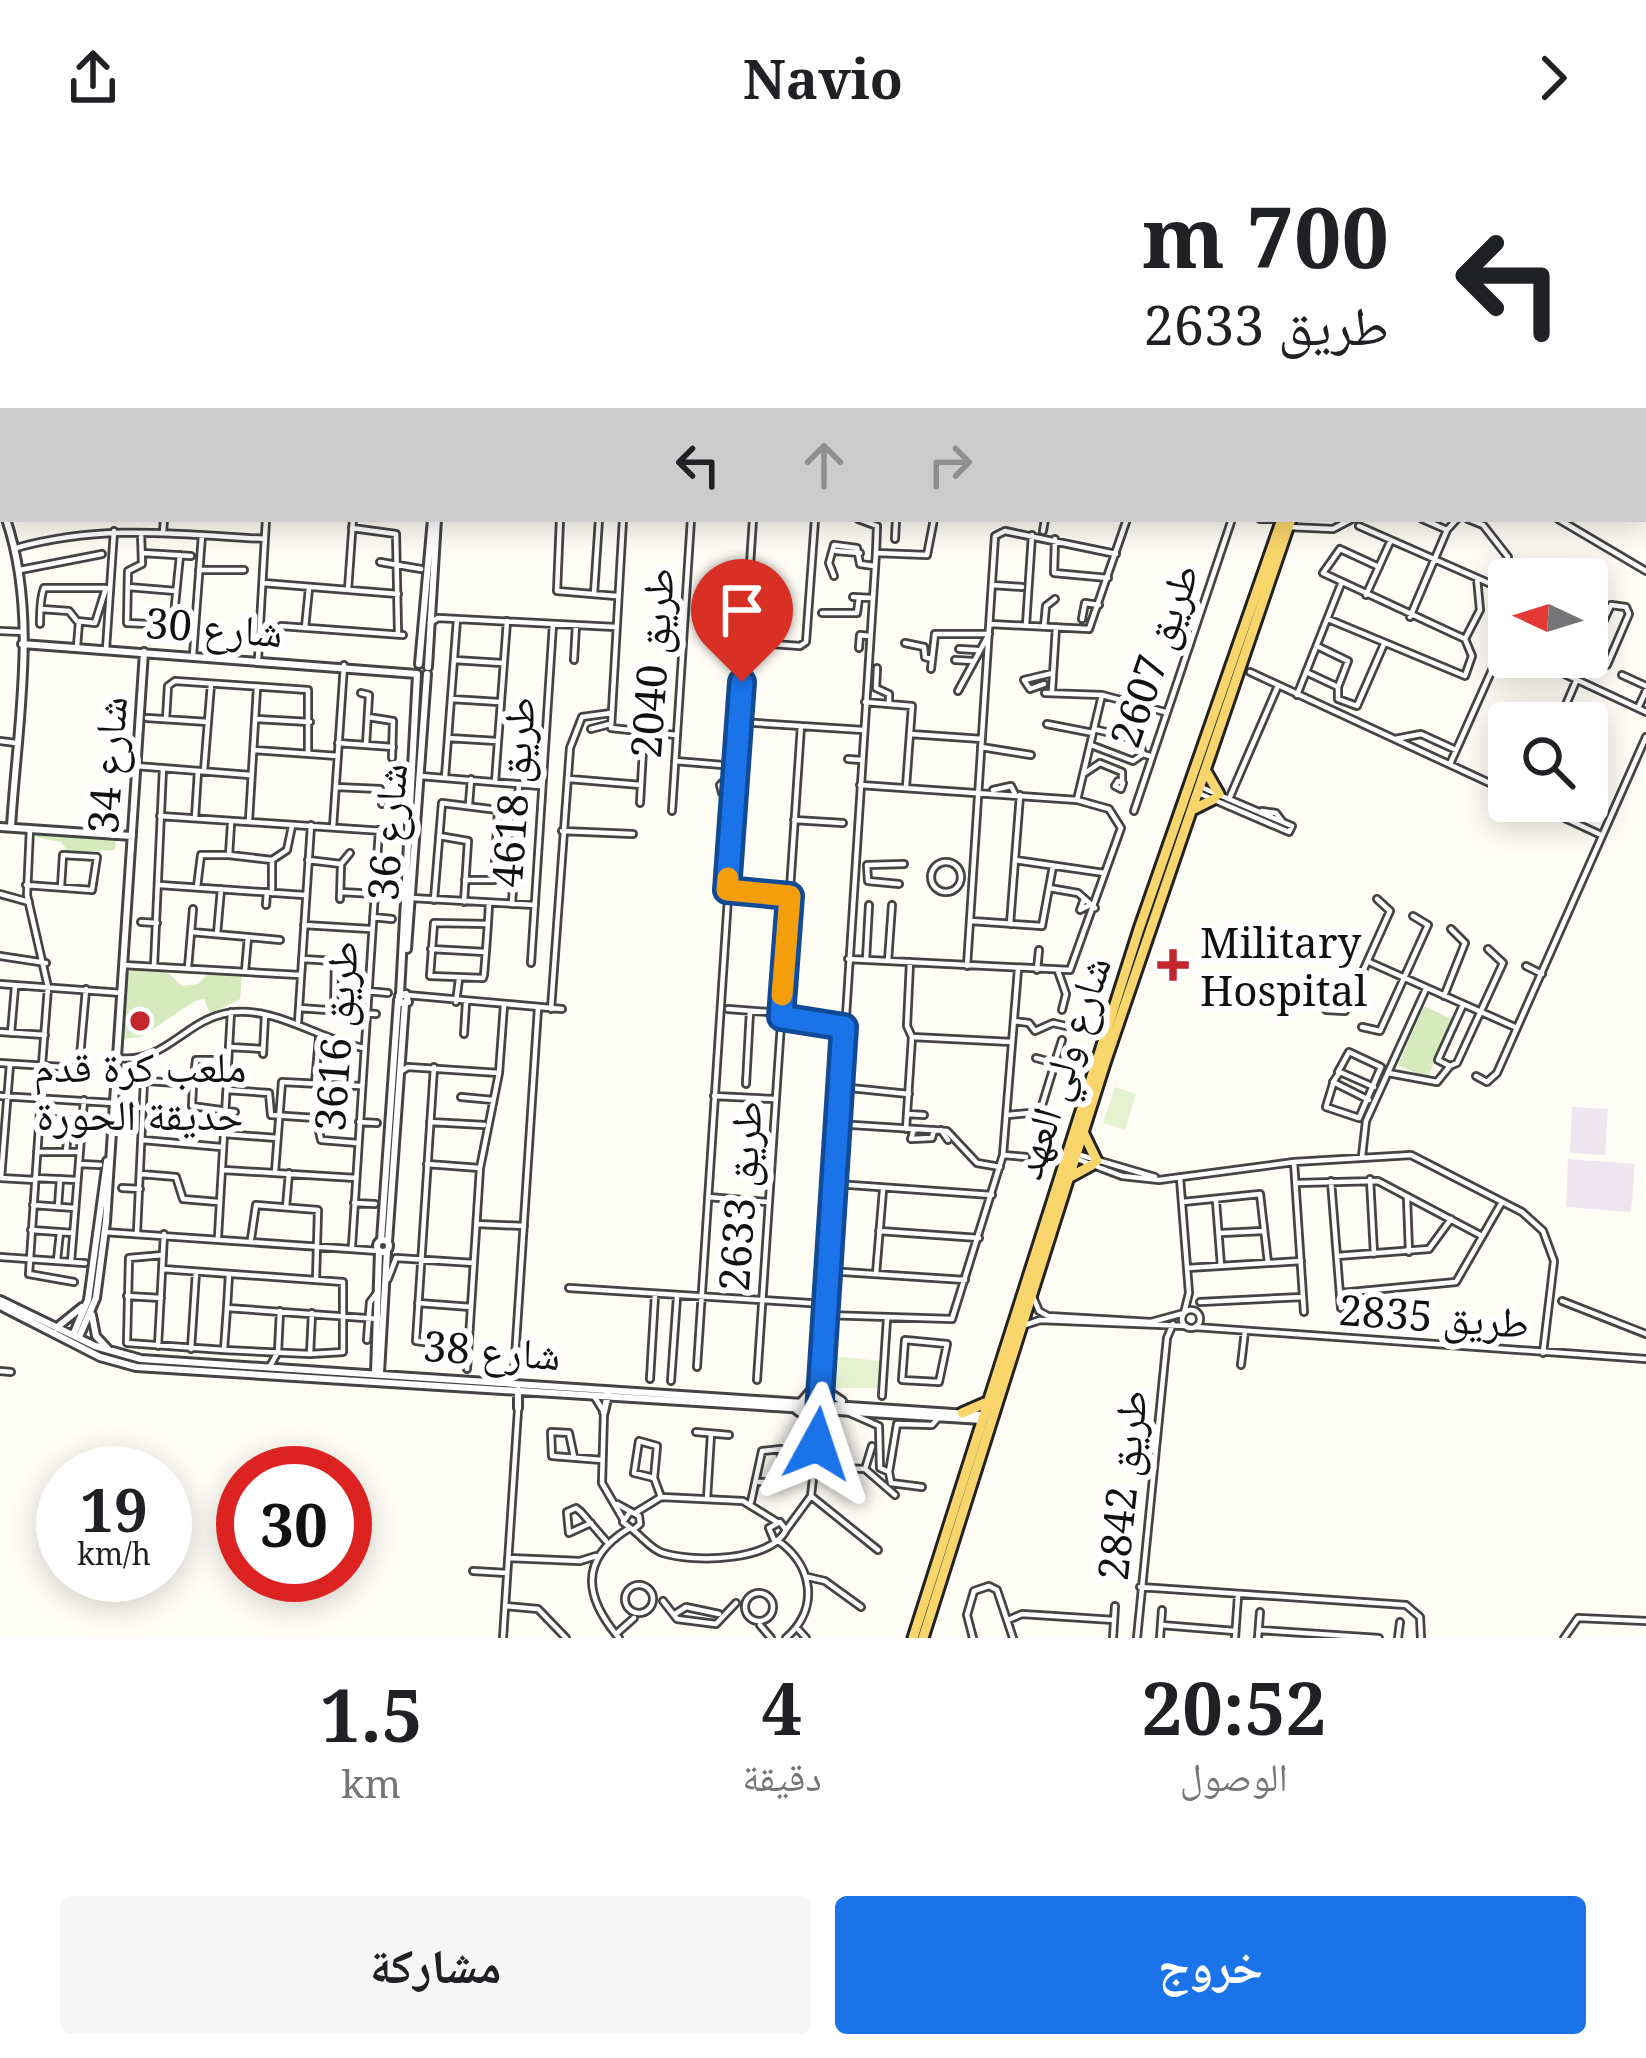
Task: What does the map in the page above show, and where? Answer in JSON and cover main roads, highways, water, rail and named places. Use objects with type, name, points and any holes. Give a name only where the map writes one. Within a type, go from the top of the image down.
[{"type":"main road","points":[[1195,787],[1282,524]]},
{"type":"main road","name":"شارع ولي العهد","points":[[914,1638],[1071,1154],[1085,1097],[1195,787],[1207,770],[1282,524]]},
{"type":"main road","points":[[1190,812],[1222,799],[1207,770]]},
{"type":"main road","name":"شارع ولي العهد","points":[[923,1638],[987,1418],[1068,1180],[1071,1154],[1084,1131],[1195,787]]},
{"type":"main road","points":[[1068,1180],[1095,1163],[1084,1131]]},
{"type":"main road","points":[[976,1437],[973,1425],[962,1416],[988,1399]]},
{"type":"place","name":"Military Hospital","points":[[1173,965]]},
{"type":"place","name":"ملعب كرة قدم حديقة الحورة","points":[[140,1021]]}]
